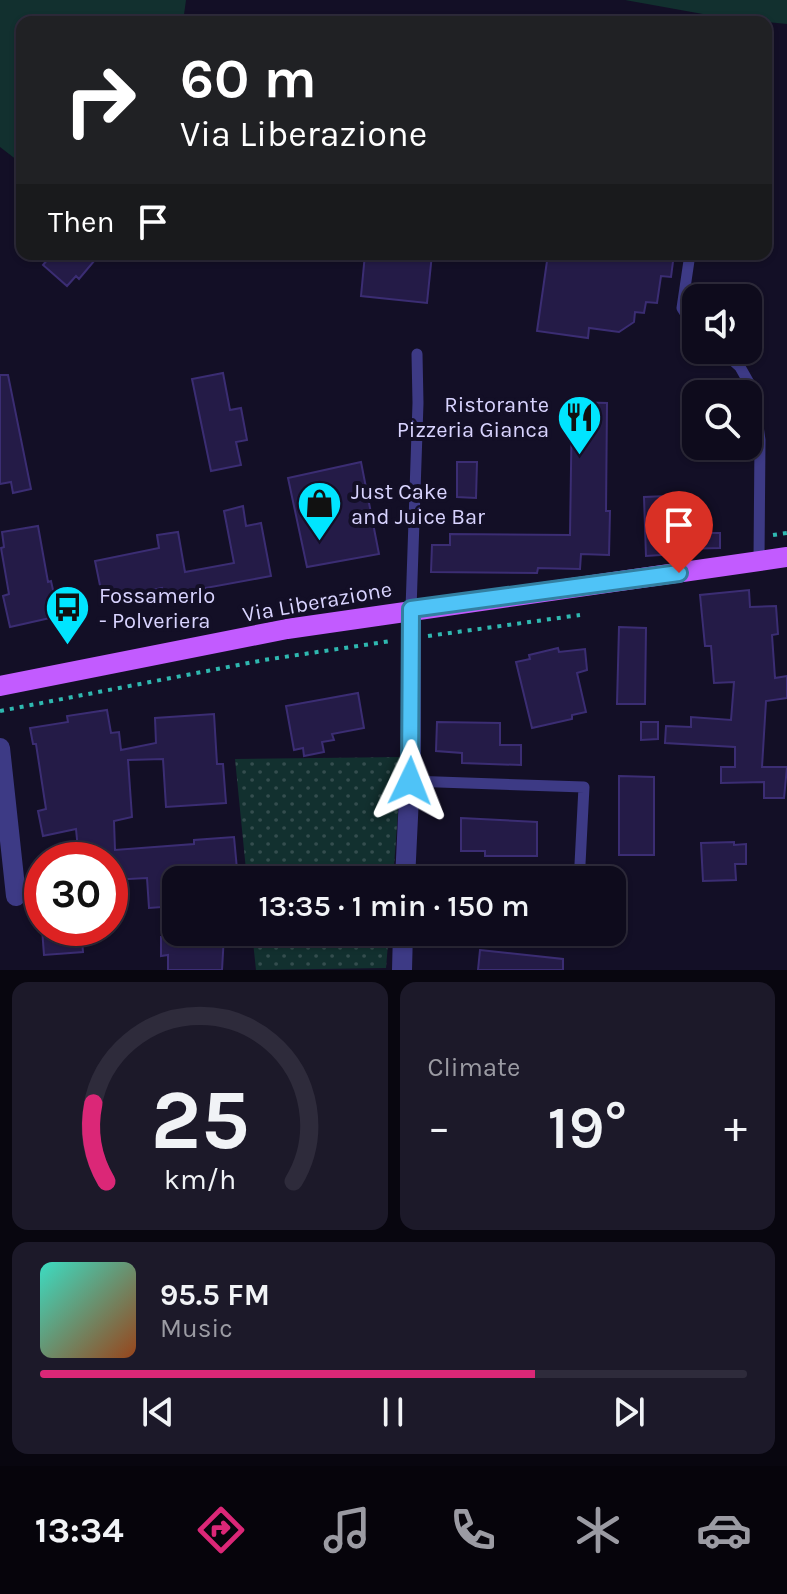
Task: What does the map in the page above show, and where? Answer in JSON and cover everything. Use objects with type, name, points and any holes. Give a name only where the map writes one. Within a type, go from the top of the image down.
[{"type":"main road","name":"Via Liberazione","points":[[0,686],[287,629],[787,557]]},
{"type":"street","points":[[406,866],[410,781],[411,609]]},
{"type":"street","points":[[0,748],[16,896]]},
{"type":"street","points":[[402,970],[403,946]]},
{"type":"lane","points":[[686,284],[689,260]]},
{"type":"lane","points":[[411,609],[417,354]]},
{"type":"lane","points":[[737,364],[753,390],[760,440],[759,560]]},
{"type":"lane","points":[[410,781],[584,787],[580,864]]},
{"type":"path","points":[[0,711],[264,660],[580,615]]},
{"type":"green space","points":[[0,0],[186,0],[184,16],[16,16],[16,159],[0,147]]},
{"type":"green space","points":[[625,0],[787,0],[787,24],[772,23],[772,16],[714,16]]},
{"type":"green space","points":[[402,757],[394,866],[246,866],[235,759]]},
{"type":"green space","points":[[253,946],[388,946],[386,968],[256,970]]},
{"type":"building","points":[[47,260],[95,260],[79,279],[76,276],[67,286],[43,265]]},
{"type":"building","points":[[364,260],[431,260],[427,303],[361,296]]},
{"type":"building","points":[[547,260],[673,260],[671,277],[661,276],[657,303],[646,302],[644,313],[635,312],[634,322],[619,332],[589,328],[588,338],[537,331]]},
{"type":"building","points":[[223,373],[230,410],[241,408],[247,440],[236,442],[241,465],[211,471],[192,379]]},
{"type":"building","points":[[0,375],[8,375],[31,489],[13,493],[11,482],[0,484]]},
{"type":"building","points":[[572,402],[607,403],[606,511],[610,511],[609,555],[581,554],[580,569],[538,568],[537,573],[431,572],[432,545],[450,545],[450,534],[570,535]]},
{"type":"building","points":[[361,462],[379,554],[307,567],[288,478]]},
{"type":"building","points":[[457,462],[477,462],[476,498],[457,497]]},
{"type":"building","points":[[692,495],[692,521],[707,521],[707,533],[720,533],[720,548],[676,549],[676,554],[646,556],[644,497]]},
{"type":"building","points":[[243,506],[246,526],[261,523],[271,576],[189,591],[190,598],[165,602],[162,588],[103,600],[95,561],[159,548],[157,535],[178,532],[185,572],[234,563],[224,511]]},
{"type":"building","points":[[38,526],[48,582],[51,581],[58,612],[49,614],[50,618],[10,627],[3,596],[9,594],[1,548],[4,547],[2,532]]},
{"type":"building","points":[[749,590],[750,607],[776,606],[778,634],[772,635],[775,678],[787,676],[787,698],[766,701],[762,767],[787,767],[784,798],[764,798],[764,782],[721,783],[721,767],[735,767],[735,747],[665,743],[666,726],[691,727],[691,717],[731,720],[734,682],[714,683],[711,646],[705,646],[700,595]]},
{"type":"building","points":[[619,627],[646,628],[645,704],[617,704]]},
{"type":"building","points":[[558,648],[559,652],[585,649],[587,670],[577,673],[586,712],[572,715],[572,719],[532,728],[516,662],[530,659],[529,655]]},
{"type":"building","points":[[358,693],[364,728],[332,734],[334,740],[322,742],[324,752],[304,756],[303,748],[294,750],[286,706]]},
{"type":"building","points":[[107,710],[111,733],[119,732],[121,750],[156,743],[155,718],[214,714],[217,764],[223,764],[226,803],[166,807],[163,759],[128,760],[132,817],[114,821],[115,842],[77,842],[76,829],[43,836],[38,811],[46,809],[36,744],[33,744],[30,728],[68,722],[67,716]]},
{"type":"building","points":[[437,722],[500,723],[500,745],[521,745],[521,765],[462,763],[462,753],[436,751]]},
{"type":"building","points":[[641,722],[658,722],[658,739],[641,740]]},
{"type":"building","points":[[619,776],[654,777],[654,855],[619,855]]},
{"type":"building","points":[[461,818],[537,822],[537,856],[485,856],[485,851],[461,851]]},
{"type":"building","points":[[234,837],[237,866],[162,866],[162,907],[149,908],[147,878],[128,879],[128,849],[194,844],[194,840]]},
{"type":"building","points":[[734,842],[734,845],[746,844],[746,864],[735,864],[736,880],[703,881],[701,843]]},
{"type":"building","points":[[161,937],[162,946],[223,946],[222,970],[168,970],[168,955],[161,956]]},
{"type":"building","points":[[43,946],[82,946],[83,952],[44,955]]},
{"type":"building","points":[[480,950],[563,959],[563,970],[478,970]]},
{"type":"place","name":"Ristorante Pizzeria Gianca","points":[[580,456]]},
{"type":"place","name":"Just Cake and Juice Bar","points":[[320,543]]},
{"type":"place","name":"Fossamerlo - Polveriera","points":[[68,647]]},
{"type":"route","points":[[410,781],[411,609],[679,573]]}]
